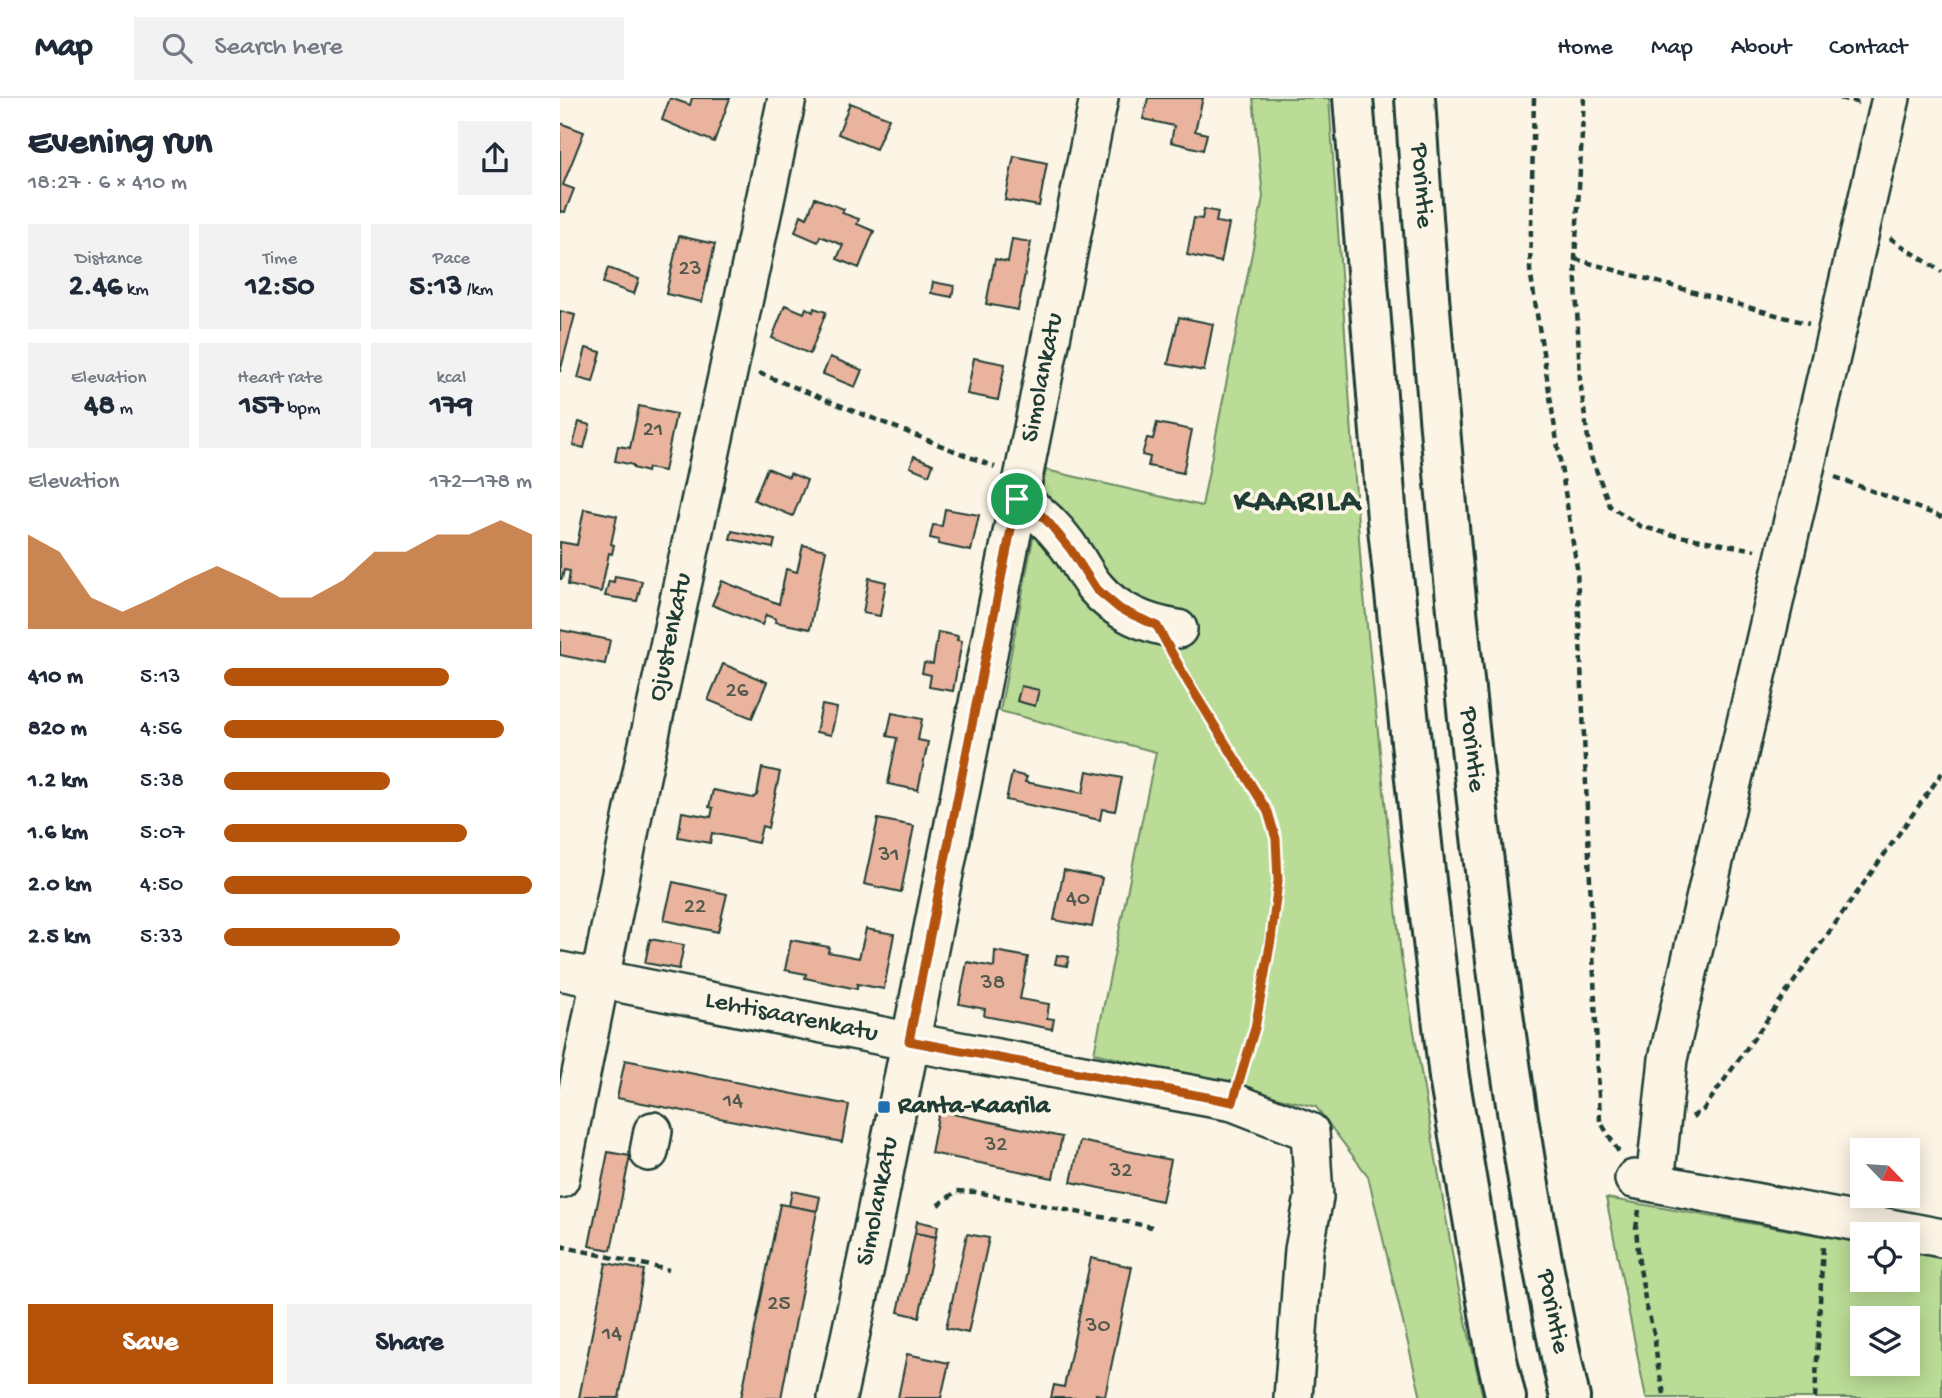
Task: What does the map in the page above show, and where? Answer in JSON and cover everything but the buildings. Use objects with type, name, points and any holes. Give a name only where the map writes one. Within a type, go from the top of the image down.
[{"type":"highway","points":[[1353,98],[1387,519],[1449,1077],[1497,1360],[1506,1398]]},
{"type":"highway","name":"Porintie","points":[[1415,98],[1446,512],[1485,879],[1511,1081],[1570,1398]]},
{"type":"street","name":"Ojustenkatu","points":[[560,1179],[599,979],[787,98]]},
{"type":"street","name":"Simolankatu","points":[[837,1398],[1099,98]]},
{"type":"street","points":[[1891,98],[1668,1059],[1661,1123],[1644,1181],[1825,1216],[1864,1212],[1942,1238]]},
{"type":"street","points":[[1020,488],[1071,550],[1096,589],[1120,609],[1168,628]]},
{"type":"street","name":"Lehtisaarenkatu","points":[[560,971],[1233,1102],[1310,1132],[1314,1196],[1304,1250],[1293,1398]]},
{"type":"path","points":[[1534,98],[1530,270],[1577,568],[1600,1121],[1644,1181],[1636,1228],[1639,1262],[1665,1398]]},
{"type":"path","points":[[1584,98],[1575,260],[1580,380],[1590,454],[1610,506],[1640,526],[1650,529],[1785,555]]},
{"type":"path","points":[[1862,221],[1942,272]]},
{"type":"path","points":[[1575,260],[1837,332]]},
{"type":"path","points":[[729,361],[1020,488]]},
{"type":"path","points":[[1806,466],[1942,517]]},
{"type":"path","points":[[1168,628],[1189,684],[1252,782],[1268,812],[1276,839],[1278,881],[1271,940],[1255,1028],[1233,1102]]},
{"type":"path","points":[[1661,1123],[1689,1119],[1703,1110],[1942,773]]},
{"type":"path","points":[[938,1205],[957,1191],[976,1192],[1152,1227]]},
{"type":"path","points":[[1815,1398],[1825,1216]]},
{"type":"path","points":[[560,1246],[669,1270]]},
{"type":"green space","points":[[1253,98],[1329,98],[1361,567],[1401,956],[1457,1281],[1483,1398],[1421,1398],[1368,1176],[1316,1107],[1094,1053],[1156,752],[1000,711],[1046,470],[1202,506],[1263,197]]},
{"type":"green space","points":[[1606,1198],[1850,1241],[1850,1292],[1920,1292],[1920,1253],[1942,1257],[1942,1398],[1646,1398]]},
{"type":"place","name":"Ranta-Kaarila","points":[[884,1107]]},
{"type":"district","name":"KAARILA","points":[[1298,503]]},
{"type":"route","points":[[1017,499],[1034,508],[1049,523],[1071,550],[1096,589],[1120,609],[1157,626],[1189,684],[1252,782],[1268,812],[1276,839],[1278,881],[1271,940],[1255,1028],[1233,1102],[909,1041],[1017,499]]}]
